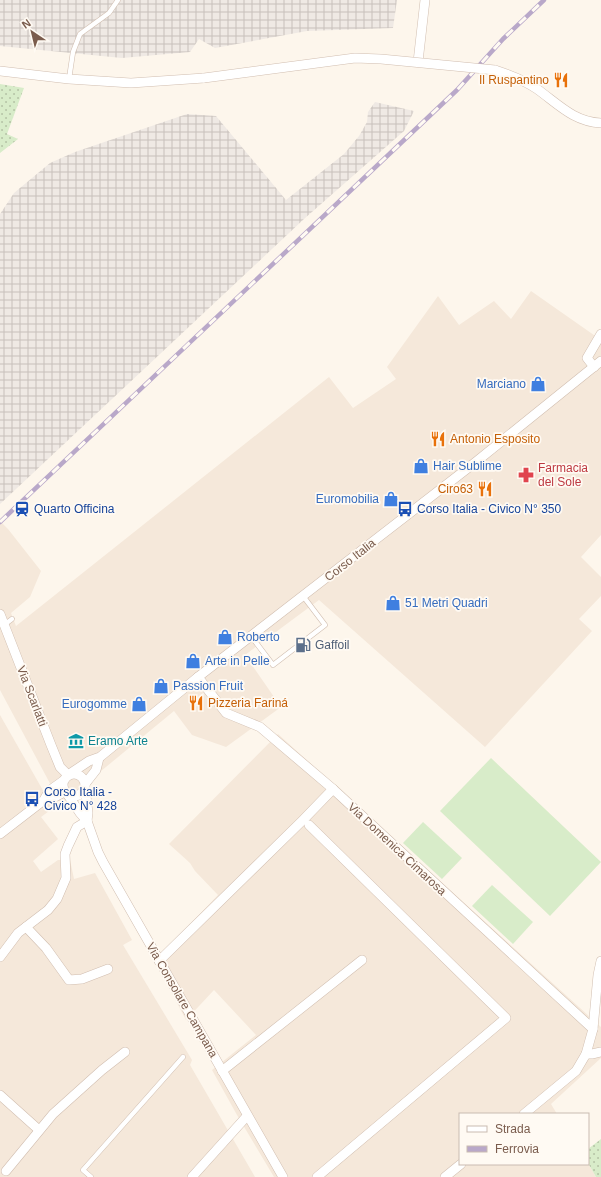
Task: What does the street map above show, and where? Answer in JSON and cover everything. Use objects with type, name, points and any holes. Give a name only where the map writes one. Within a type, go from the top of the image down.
[{"type":"street","points":[[418,62],[425,0]]},
{"type":"street","points":[[0,71],[69,79],[131,82],[204,78],[355,58],[381,58],[495,70],[523,81],[578,118],[593,123],[601,123]]},
{"type":"street","points":[[598,364],[587,358],[601,334]]},
{"type":"street","name":"Corso Italia","points":[[0,834],[46,798],[50,791],[67,776],[89,761],[99,758],[198,677],[478,461],[598,364]]},
{"type":"street","name":"Via Scarlatti","points":[[0,614],[60,767],[67,776]]},
{"type":"street","name":"Via Domenica Cimarosa","points":[[198,677],[226,713],[260,727],[333,789],[593,1029]]},
{"type":"street","name":"Corso Italia","points":[[85,786],[96,770],[99,758]]},
{"type":"street","points":[[79,774],[84,780],[85,786],[81,794],[75,796],[66,793],[63,788],[67,776],[79,774]]},
{"type":"street","name":"Via Consolare Campana","points":[[85,786],[88,813],[87,821]]},
{"type":"street","points":[[159,961],[333,789]]},
{"type":"street","name":"Corso Italia","points":[[46,798],[53,798],[66,793]]},
{"type":"street","name":"Via Consolare Campana","points":[[66,793],[87,821],[103,862],[282,1177]]},
{"type":"street","points":[[0,957],[18,933],[48,910],[57,899],[66,878],[66,854],[68,846],[77,827],[87,821]]},
{"type":"street","points":[[309,825],[506,1018],[316,1177]]},
{"type":"street","points":[[26,927],[46,948],[69,980],[82,979],[108,969]]},
{"type":"street","points":[[222,1071],[362,960]]},
{"type":"street","points":[[525,1113],[576,1071],[586,1054],[593,1029],[598,975],[601,961]]},
{"type":"street","points":[[6,1171],[53,1114],[96,1075],[125,1052]]},
{"type":"street","points":[[586,1054],[601,1052]]},
{"type":"street","points":[[0,1095],[39,1130]]},
{"type":"street","points":[[192,1177],[247,1116]]},
{"type":"street","points":[[445,1177],[460,1165]]},
{"type":"lane","points":[[69,79],[73,52],[80,34],[109,13],[118,0]]},
{"type":"lane","points":[[251,636],[273,665],[325,625],[303,596]]},
{"type":"lane","points":[[4,625],[12,619]]},
{"type":"lane","points":[[91,1177],[83,1170],[183,1058]]},
{"type":"shaded area","points":[[0,0],[397,0],[393,28],[307,31],[215,48],[199,39],[190,52],[122,58],[0,46]]},
{"type":"shaded area","points":[[375,102],[414,111],[404,131],[304,219],[0,504],[0,214],[14,193],[50,163],[75,152],[187,114],[216,116],[286,200],[344,154],[359,136],[367,122],[368,112]]},
{"type":"shaded area","points":[[531,291],[601,340],[601,535],[581,557],[601,577],[601,596],[579,619],[592,631],[485,747],[319,600],[245,655],[281,707],[226,747],[192,735],[174,711],[61,804],[0,690],[0,524],[2,523],[8,529],[41,571],[30,597],[11,613],[16,626],[329,377],[353,408],[396,379],[387,367],[438,296],[459,325],[494,301],[511,319]]},
{"type":"shaded area","points":[[0,715],[53,808],[41,817],[58,839],[33,861],[41,872],[58,860],[70,860],[74,879],[95,873],[132,940],[123,945],[192,1060],[190,1065],[255,1177],[0,1177]]},
{"type":"shaded area","points":[[278,734],[601,1027],[601,1058],[551,1104],[556,1113],[459,1113],[459,1165],[589,1165],[596,1177],[274,1177],[212,1070],[256,1035],[214,990],[186,1020],[155,961],[218,895],[195,871],[190,863],[169,844]]},
{"type":"green space","points":[[0,84],[24,88],[7,134],[18,139],[0,153]]},
{"type":"green space","points":[[491,758],[601,862],[550,916],[440,811]]},
{"type":"green space","points":[[423,822],[462,858],[442,879],[403,843]]},
{"type":"green space","points":[[492,885],[533,922],[513,944],[472,906]]},
{"type":"green space","points":[[601,1139],[601,1177],[596,1177],[589,1165],[589,1148]]},
{"type":"railway","points":[[0,522],[457,90],[503,39],[544,0]]},
{"type":"place","name":"Il Ruspantino","points":[[561,80]]},
{"type":"place","name":"Marciano","points":[[538,384]]},
{"type":"place","name":"Antonio Esposito","points":[[438,439]]},
{"type":"place","name":"Hair Sublime","points":[[421,466]]},
{"type":"place","name":"Farmacia del Sole","points":[[526,475]]},
{"type":"place","name":"Ciro63","points":[[485,489]]},
{"type":"place","name":"Euromobilia","points":[[391,499]]},
{"type":"place","name":"Quarto Officina","points":[[22,509]]},
{"type":"place","name":"Corso Italia - Civico N° 350","points":[[405,509]]},
{"type":"place","name":"51 Metri Quadri","points":[[393,603]]},
{"type":"place","name":"Roberto","points":[[225,637]]},
{"type":"place","name":"Gaffoil","points":[[303,645]]},
{"type":"place","name":"Arte in Pelle","points":[[193,661]]},
{"type":"place","name":"Passion Fruit","points":[[161,686]]},
{"type":"place","name":"Pizzeria Fariná","points":[[196,703]]},
{"type":"place","name":"Eurogomme","points":[[139,704]]},
{"type":"place","name":"Eramo Arte","points":[[76,741]]},
{"type":"place","name":"Corso Italia - Civico N° 428","points":[[32,799]]}]
